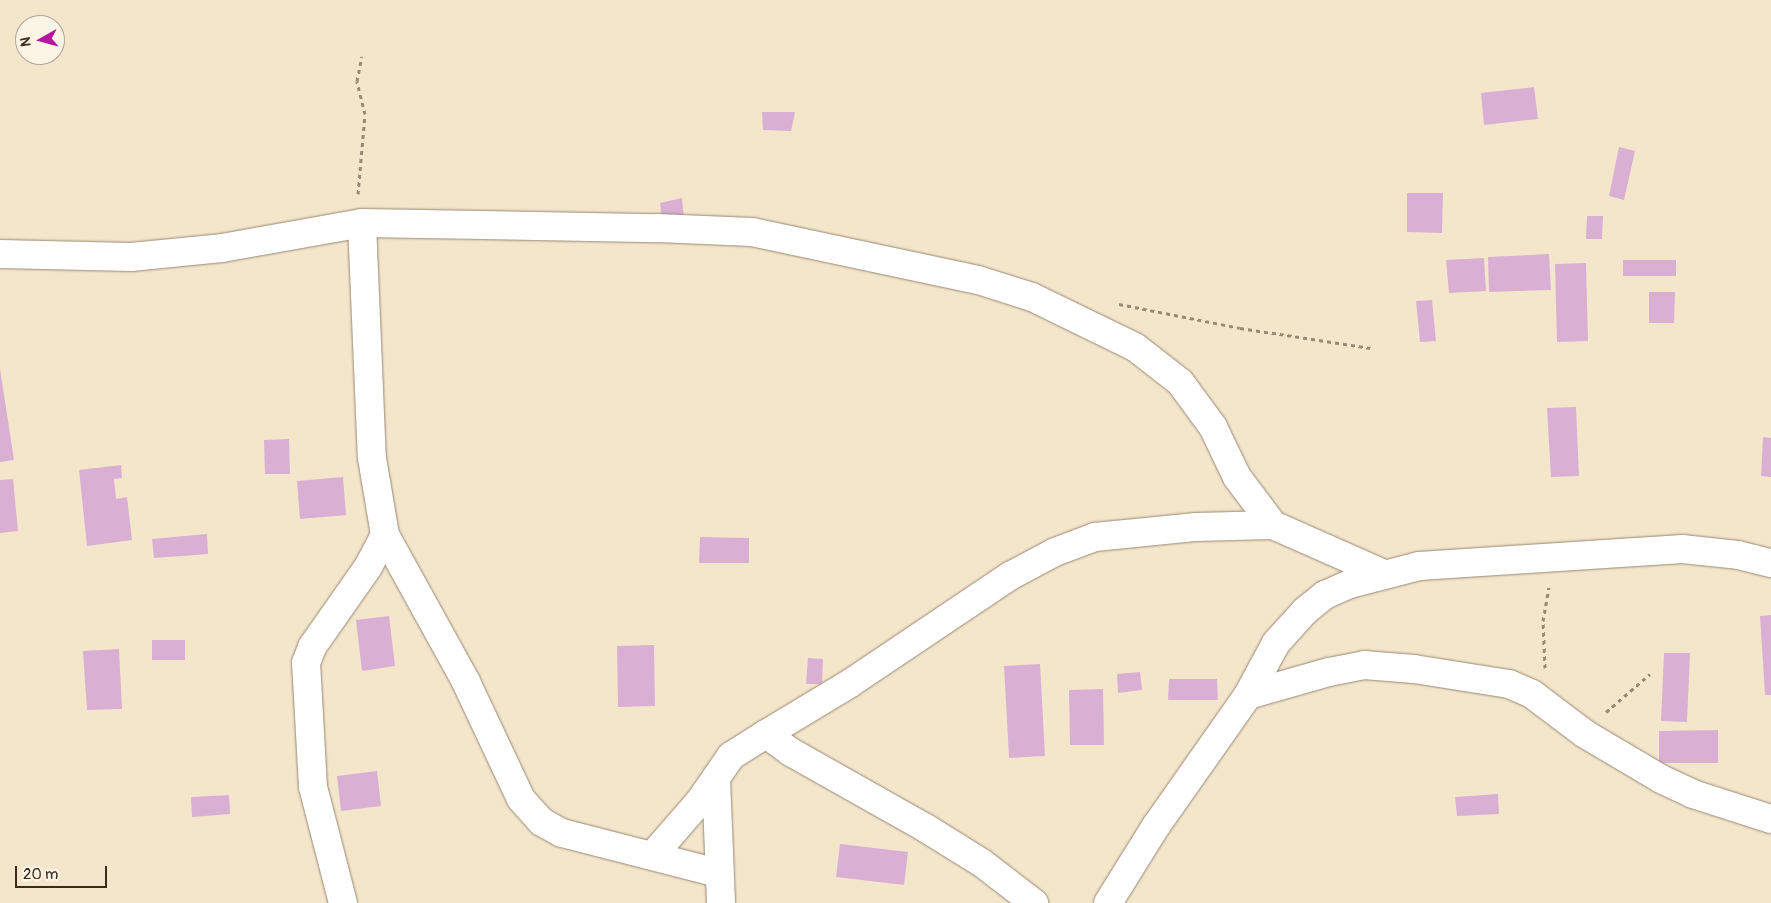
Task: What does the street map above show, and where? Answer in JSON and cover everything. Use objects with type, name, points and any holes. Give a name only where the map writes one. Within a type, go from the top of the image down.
[{"type":"street","points":[[0,254],[131,257],[222,248],[362,223],[752,232],[969,278],[1032,297],[1135,347],[1180,382],[1213,427],[1237,477],[1273,525]]},
{"type":"street","points":[[362,223],[372,458],[385,535],[466,682],[521,798],[542,822],[562,833],[718,873]]},
{"type":"street","points":[[653,855],[716,778],[731,756],[849,684],[1010,576],[1055,552],[1095,537],[1196,527],[1273,525],[1384,574]]},
{"type":"street","points":[[343,903],[313,787],[306,663],[312,647],[368,568],[385,535]]},
{"type":"street","points":[[1108,903],[1156,826],[1248,696],[1276,643],[1305,611],[1325,595],[1384,574],[1419,566],[1682,549],[1738,554],[1771,563]]},
{"type":"street","points":[[1248,696],[1348,667],[1392,667],[1509,684],[1532,694],[1585,734],[1693,794],[1771,819]]},
{"type":"street","points":[[766,734],[789,751],[924,827],[982,863],[1034,903]]},
{"type":"street","points":[[716,778],[718,873],[721,903]]},
{"type":"path","points":[[362,56],[357,80],[365,114],[358,198],[358,224],[362,223]]},
{"type":"path","points":[[1116,304],[1240,328],[1370,348]]},
{"type":"path","points":[[1552,708],[1544,659],[1543,621],[1555,558]]},
{"type":"path","points":[[1585,734],[1624,693],[1650,674]]},
{"type":"building","points":[[1534,87],[1538,119],[1484,125],[1481,93]]},
{"type":"building","points":[[762,112],[795,112],[791,131],[763,130]]},
{"type":"building","points":[[1619,147],[1635,151],[1624,200],[1609,196]]},
{"type":"building","points":[[1407,193],[1443,193],[1442,233],[1407,232]]},
{"type":"building","points":[[682,198],[684,219],[662,219],[660,203]]},
{"type":"building","points":[[1587,216],[1603,216],[1602,239],[1586,239]]},
{"type":"building","points":[[1549,254],[1551,290],[1489,292],[1488,257]]},
{"type":"building","points":[[1484,258],[1486,291],[1449,293],[1446,260]]},
{"type":"building","points":[[1623,260],[1676,260],[1676,276],[1623,276]]},
{"type":"building","points":[[1586,263],[1588,341],[1557,342],[1555,264]]},
{"type":"building","points":[[1649,292],[1675,292],[1674,323],[1649,323]]},
{"type":"building","points":[[1432,300],[1436,341],[1420,342],[1416,301]]},
{"type":"building","points":[[0,369],[14,460],[0,462]]},
{"type":"building","points":[[1576,407],[1579,476],[1551,477],[1547,408]]},
{"type":"building","points":[[1763,437],[1771,438],[1771,477],[1761,476]]},
{"type":"building","points":[[289,439],[290,474],[265,474],[264,440]]},
{"type":"building","points":[[121,465],[122,478],[114,479],[116,499],[127,497],[132,540],[87,546],[79,470]]},
{"type":"building","points":[[343,477],[346,515],[300,519],[297,481]]},
{"type":"building","points":[[13,479],[18,531],[0,533],[0,480]]},
{"type":"building","points":[[207,534],[208,554],[154,558],[152,539]]},
{"type":"building","points":[[700,537],[749,538],[749,563],[699,563]]},
{"type":"building","points":[[1771,615],[1771,695],[1765,695],[1760,616]]},
{"type":"building","points":[[389,616],[395,666],[362,671],[356,620]]},
{"type":"building","points":[[152,640],[185,640],[185,660],[152,660]]},
{"type":"building","points":[[654,645],[655,706],[618,707],[617,646]]},
{"type":"building","points":[[119,649],[122,709],[87,710],[83,651]]},
{"type":"building","points":[[1664,653],[1690,653],[1687,722],[1661,721]]},
{"type":"building","points":[[808,658],[823,659],[822,684],[806,684]]},
{"type":"building","points":[[1040,664],[1045,756],[1009,758],[1004,666]]},
{"type":"building","points":[[1140,672],[1142,690],[1118,693],[1117,674]]},
{"type":"building","points":[[1169,679],[1217,679],[1218,700],[1168,700]]},
{"type":"building","points":[[1103,689],[1104,745],[1070,745],[1069,690]]},
{"type":"building","points":[[1718,730],[1718,763],[1659,763],[1659,731]]},
{"type":"building","points":[[377,771],[381,806],[341,811],[337,776]]},
{"type":"building","points":[[1498,794],[1499,814],[1457,816],[1455,797]]},
{"type":"building","points":[[229,795],[230,814],[192,817],[191,797]]},
{"type":"building","points":[[840,844],[908,852],[904,885],[836,877]]}]
